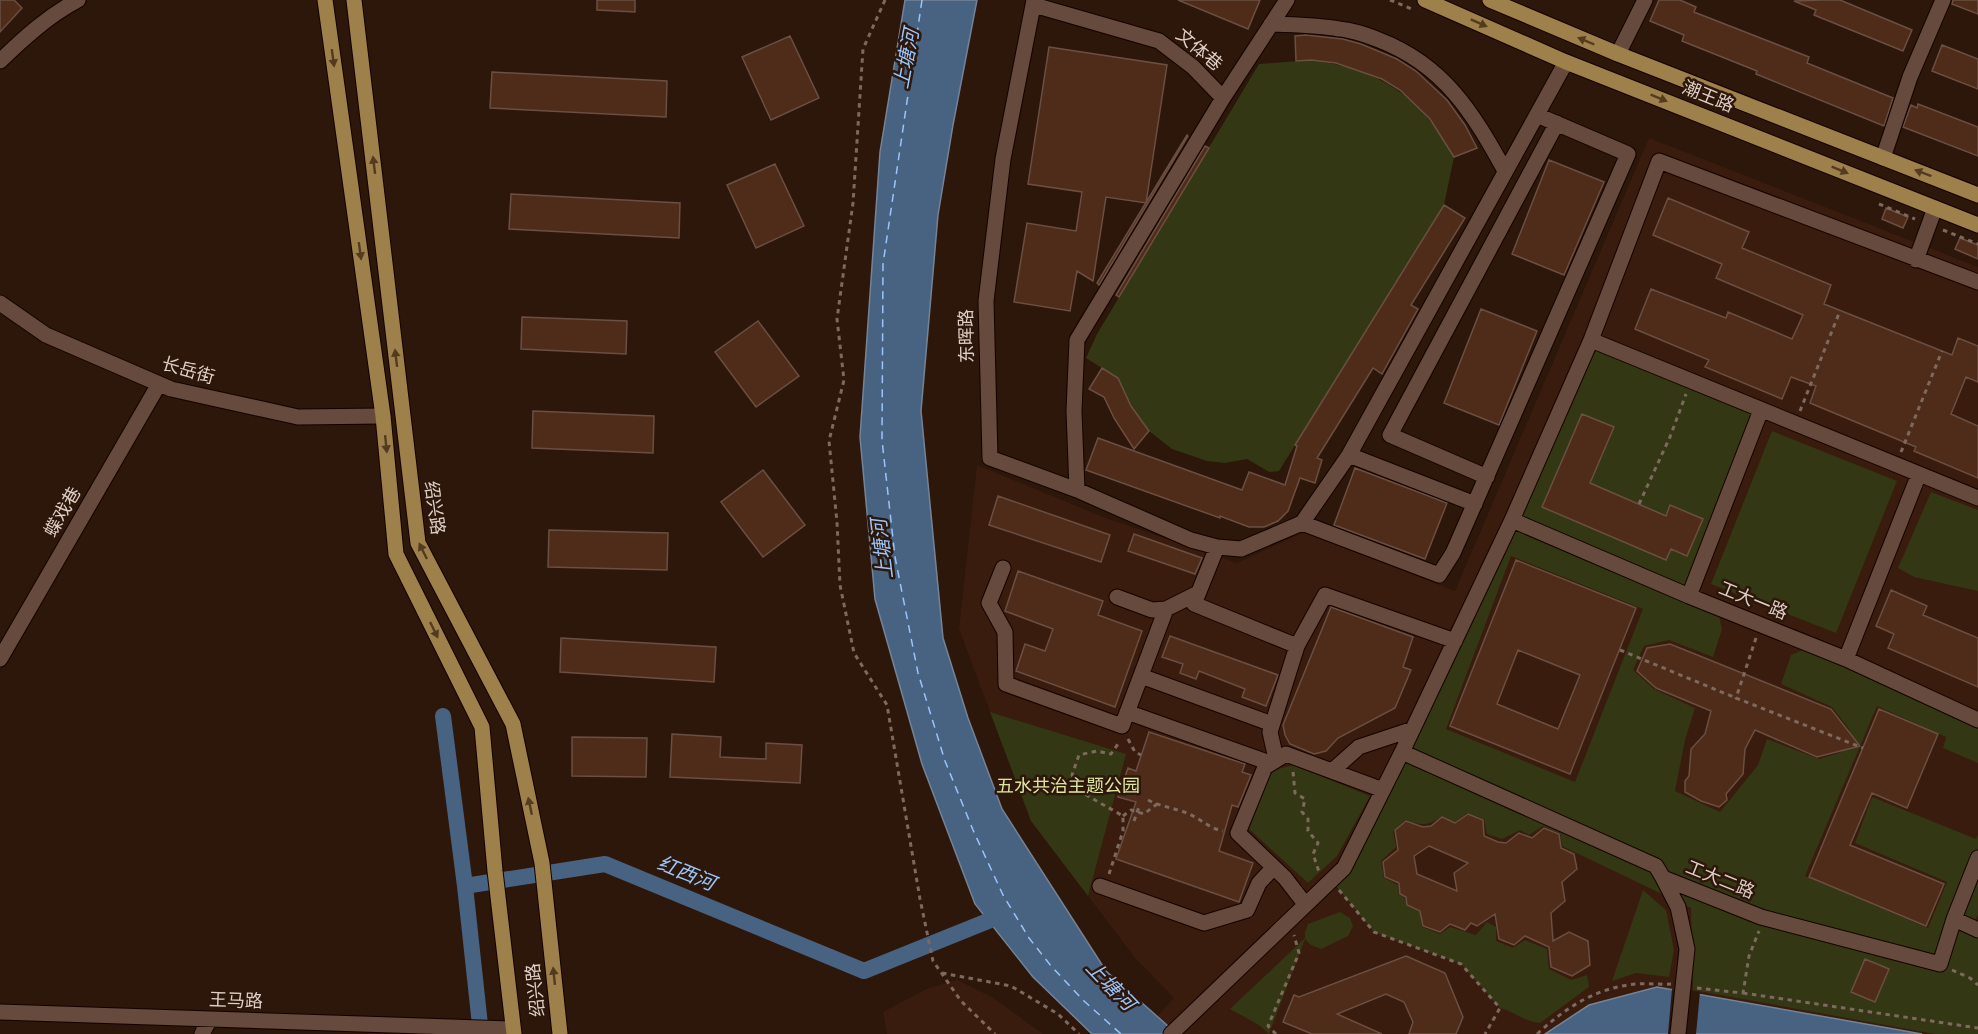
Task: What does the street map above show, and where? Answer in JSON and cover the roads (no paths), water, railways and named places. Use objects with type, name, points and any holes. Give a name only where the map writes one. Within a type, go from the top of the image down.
[{"type":"main road","name":"绍兴路","points":[[325,0],[383,416],[396,554],[482,727],[513,1031]]},
{"type":"main road","name":"绍兴路","points":[[354,0],[418,543],[513,724],[542,863],[560,1034]]},
{"type":"main road","name":"潮王路","points":[[1425,0],[1566,62],[1978,225]]},
{"type":"main road","name":"潮王路","points":[[1490,0],[1618,54],[1978,195]]},
{"type":"street","points":[[0,61],[31,31],[56,12],[78,0]]},
{"type":"street","name":"文体巷","points":[[1034,3],[1159,41],[1192,67],[1223,98],[1287,0]]},
{"type":"street","points":[[1618,54],[1645,0]]},
{"type":"street","points":[[1883,158],[1910,77],[1943,0]]},
{"type":"street","name":"东晖路","points":[[1034,3],[1003,159],[986,301],[990,458],[1077,490],[1191,540],[1216,547],[1241,549],[1302,522]]},
{"type":"street","points":[[1271,24],[1342,29],[1399,48],[1422,61],[1458,96],[1505,171]]},
{"type":"street","points":[[1537,115],[1628,154],[1453,554],[1440,575],[1302,522],[1348,455],[1566,62]]},
{"type":"street","points":[[1077,490],[1074,411],[1077,340],[1223,98]]},
{"type":"street","points":[[1487,477],[1390,435],[1557,123]]},
{"type":"street","points":[[1171,1034],[1344,868],[1402,752],[1512,519],[1591,340],[1659,161],[1978,282]]},
{"type":"street","points":[[1916,260],[1935,208]]},
{"type":"street","name":"长岳街","points":[[0,303],[46,335],[171,390],[298,417],[383,416]]},
{"type":"street","points":[[1591,340],[1978,498]]},
{"type":"street","name":"蝶戏巷","points":[[0,659],[159,384]]},
{"type":"street","points":[[1689,596],[1761,410]]},
{"type":"street","points":[[1348,455],[1475,504]]},
{"type":"street","points":[[1845,659],[1919,474]]},
{"type":"street","name":"工大一路","points":[[1512,519],[1689,596],[1845,659],[1978,720]]},
{"type":"street","points":[[1216,547],[1194,604],[1297,646]]},
{"type":"street","points":[[1003,568],[989,603],[1005,632],[1006,684],[1273,761]]},
{"type":"street","points":[[1117,597],[1152,610],[1166,609],[1198,593]]},
{"type":"street","points":[[1273,761],[1270,732],[1272,724],[1297,646],[1325,595],[1455,641]]},
{"type":"street","points":[[1125,719],[1166,609]]},
{"type":"street","points":[[1141,676],[1272,724]]},
{"type":"street","points":[[1332,771],[1359,747],[1413,729]]},
{"type":"street","name":"工大二路","points":[[1402,752],[1656,866],[1664,878],[1763,918],[1940,964],[1954,919]]},
{"type":"street","points":[[1305,904],[1284,878],[1238,833],[1264,767],[1286,754],[1383,790]]},
{"type":"street","points":[[1978,858],[1954,919],[1978,930]]},
{"type":"street","points":[[1103,887],[1204,923],[1247,910],[1259,883],[1273,868]]},
{"type":"street","points":[[1664,878],[1678,907],[1687,949],[1678,1034]]},
{"type":"street","name":"王马路","points":[[0,1012],[491,1028],[513,1031]]},
{"type":"street","points":[[202,1034],[210,1019]]},
{"type":"water","name":"上塘河","points":[[905,0],[977,0],[938,215],[921,411],[943,638],[968,718],[1002,809],[1106,971],[1177,1034],[1092,1034],[1033,977],[975,904],[922,764],[875,599],[860,437],[880,152]]},
{"type":"water","points":[[1657,987],[1922,1034],[1545,1034],[1589,1005]]},
{"type":"waterway","points":[[443,716],[465,886]]},
{"type":"waterway","name":"红西河","points":[[481,1034],[465,886],[605,864],[864,971],[988,921],[1006,911]]},
{"type":"park label","name":"五水共治主题公园","points":[[1068,786]]}]
